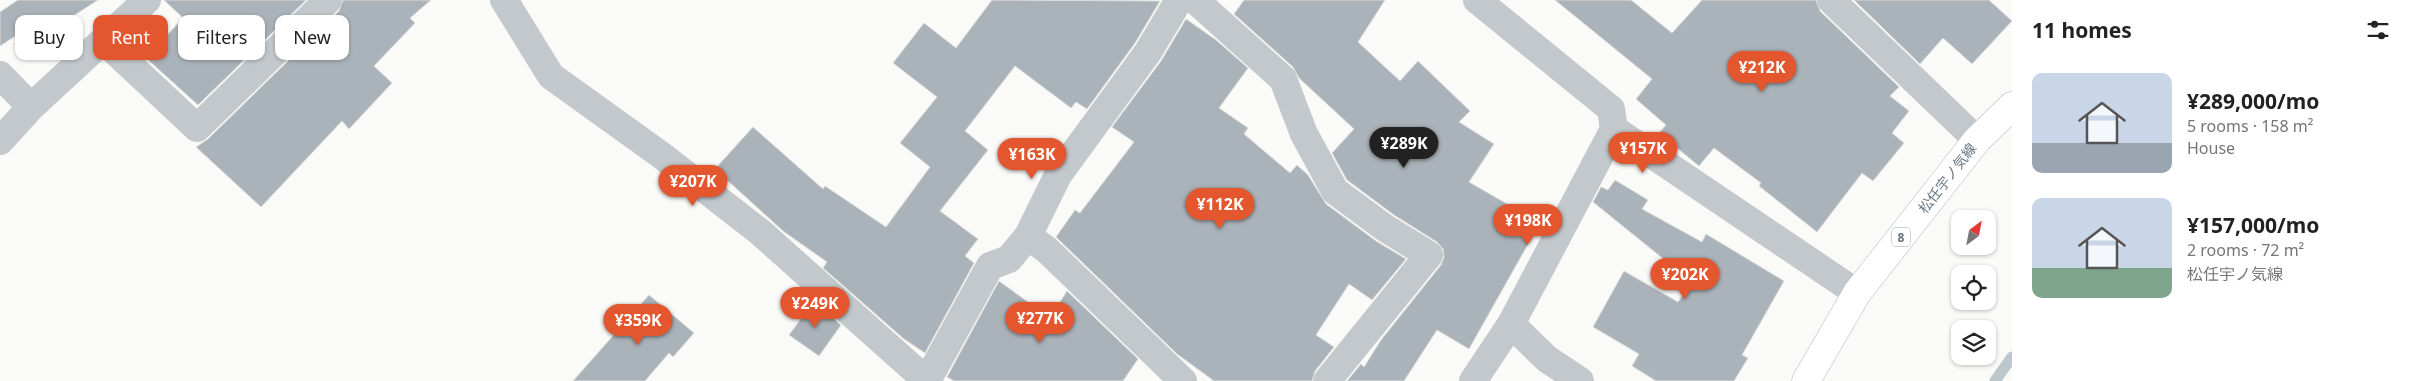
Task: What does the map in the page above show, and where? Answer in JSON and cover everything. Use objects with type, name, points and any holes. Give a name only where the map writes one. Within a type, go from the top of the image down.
[{"type":"main road","name":"松任宇ノ気線","points":[[1806,381],[1857,293],[1977,140],[2012,106]]},
{"type":"street","points":[[130,15],[147,0]]},
{"type":"street","points":[[124,60],[197,128],[328,0]]},
{"type":"street","points":[[504,0],[551,76],[660,155],[760,232],[927,381],[990,266],[1009,259],[1028,236],[1058,175],[1148,52],[1179,0]]},
{"type":"street","points":[[1196,0],[1283,79],[1304,134],[1335,191],[1384,228],[1429,255],[1328,381]]},
{"type":"street","points":[[1473,381],[1511,324],[1614,128],[1610,109],[1477,0]]},
{"type":"street","points":[[1830,0],[1977,140]]},
{"type":"street","points":[[0,141],[31,107],[93,49]]},
{"type":"street","points":[[0,75],[31,107]]},
{"type":"street","points":[[1614,128],[1857,293]]},
{"type":"street","points":[[1028,236],[1047,250],[1183,381]]},
{"type":"street","points":[[1511,324],[1547,359],[1580,381]]},
{"type":"building","points":[[18,0],[98,0],[75,15],[15,15],[15,36],[0,46],[0,12]]},
{"type":"building","points":[[164,0],[306,0],[291,15],[275,15],[275,30],[265,40],[265,15],[180,15]]},
{"type":"building","points":[[343,0],[431,0],[410,18],[415,23],[374,66],[392,83],[349,129],[342,121],[261,207],[196,147],[208,139],[289,60],[349,60],[349,15],[335,15],[339,11]]},
{"type":"building","points":[[992,0],[1160,1],[1135,43],[1087,109],[1076,102],[1071,108],[1015,66],[965,131],[988,150],[940,211],[978,239],[965,256],[974,263],[925,353],[904,339],[823,268],[827,262],[783,231],[715,169],[753,127],[823,189],[825,186],[886,227],[930,167],[900,143],[937,97],[893,63],[924,23],[956,48]]},
{"type":"building","points":[[1244,0],[1385,0],[1358,42],[1400,81],[1418,61],[1470,111],[1459,122],[1494,144],[1469,182],[1540,223],[1469,349],[1437,330],[1404,381],[1347,381],[1361,364],[1364,367],[1381,340],[1441,265],[1444,257],[1443,249],[1437,242],[1394,215],[1347,180],[1332,153],[1354,129],[1299,78],[1293,67],[1234,14]]},
{"type":"building","points":[[1555,0],[1631,0],[1672,33],[1702,0],[1816,0],[1820,11],[1899,87],[1890,96],[1909,111],[1892,133],[1904,143],[1873,181],[1862,173],[1817,232],[1759,186],[1761,183],[1714,148],[1699,166],[1659,133],[1666,125],[1636,99],[1652,79]]},
{"type":"building","points":[[1854,0],[1989,0],[2012,21],[1972,64],[1943,38],[1920,64]]},
{"type":"building","points":[[1186,19],[1216,40],[1248,68],[1219,108],[1248,128],[1244,134],[1290,173],[1297,165],[1308,175],[1326,204],[1376,241],[1406,259],[1372,300],[1349,284],[1316,335],[1334,347],[1315,371],[1312,381],[1214,381],[1177,354],[1056,237],[1075,210],[1080,213],[1134,142],[1112,127],[1161,61]]},
{"type":"building","points":[[178,23],[178,60],[244,60],[198,105],[148,60],[168,60],[168,34]]},
{"type":"building","points":[[1615,180],[1648,200],[1642,209],[1702,242],[1706,234],[1784,281],[1742,355],[1748,358],[1734,381],[1656,381],[1632,366],[1639,354],[1593,327],[1624,271],[1678,302],[1692,282],[1593,202],[1601,187],[1608,190]]},
{"type":"building","points":[[999,281],[1050,318],[1067,291],[1138,359],[1123,381],[954,381],[947,377]]},
{"type":"building","points":[[649,295],[694,333],[673,357],[669,353],[645,381],[573,381]]},
{"type":"building","points":[[814,301],[841,325],[819,356],[789,335]]},
{"type":"waterway","points":[[1995,381],[2012,357]]}]
